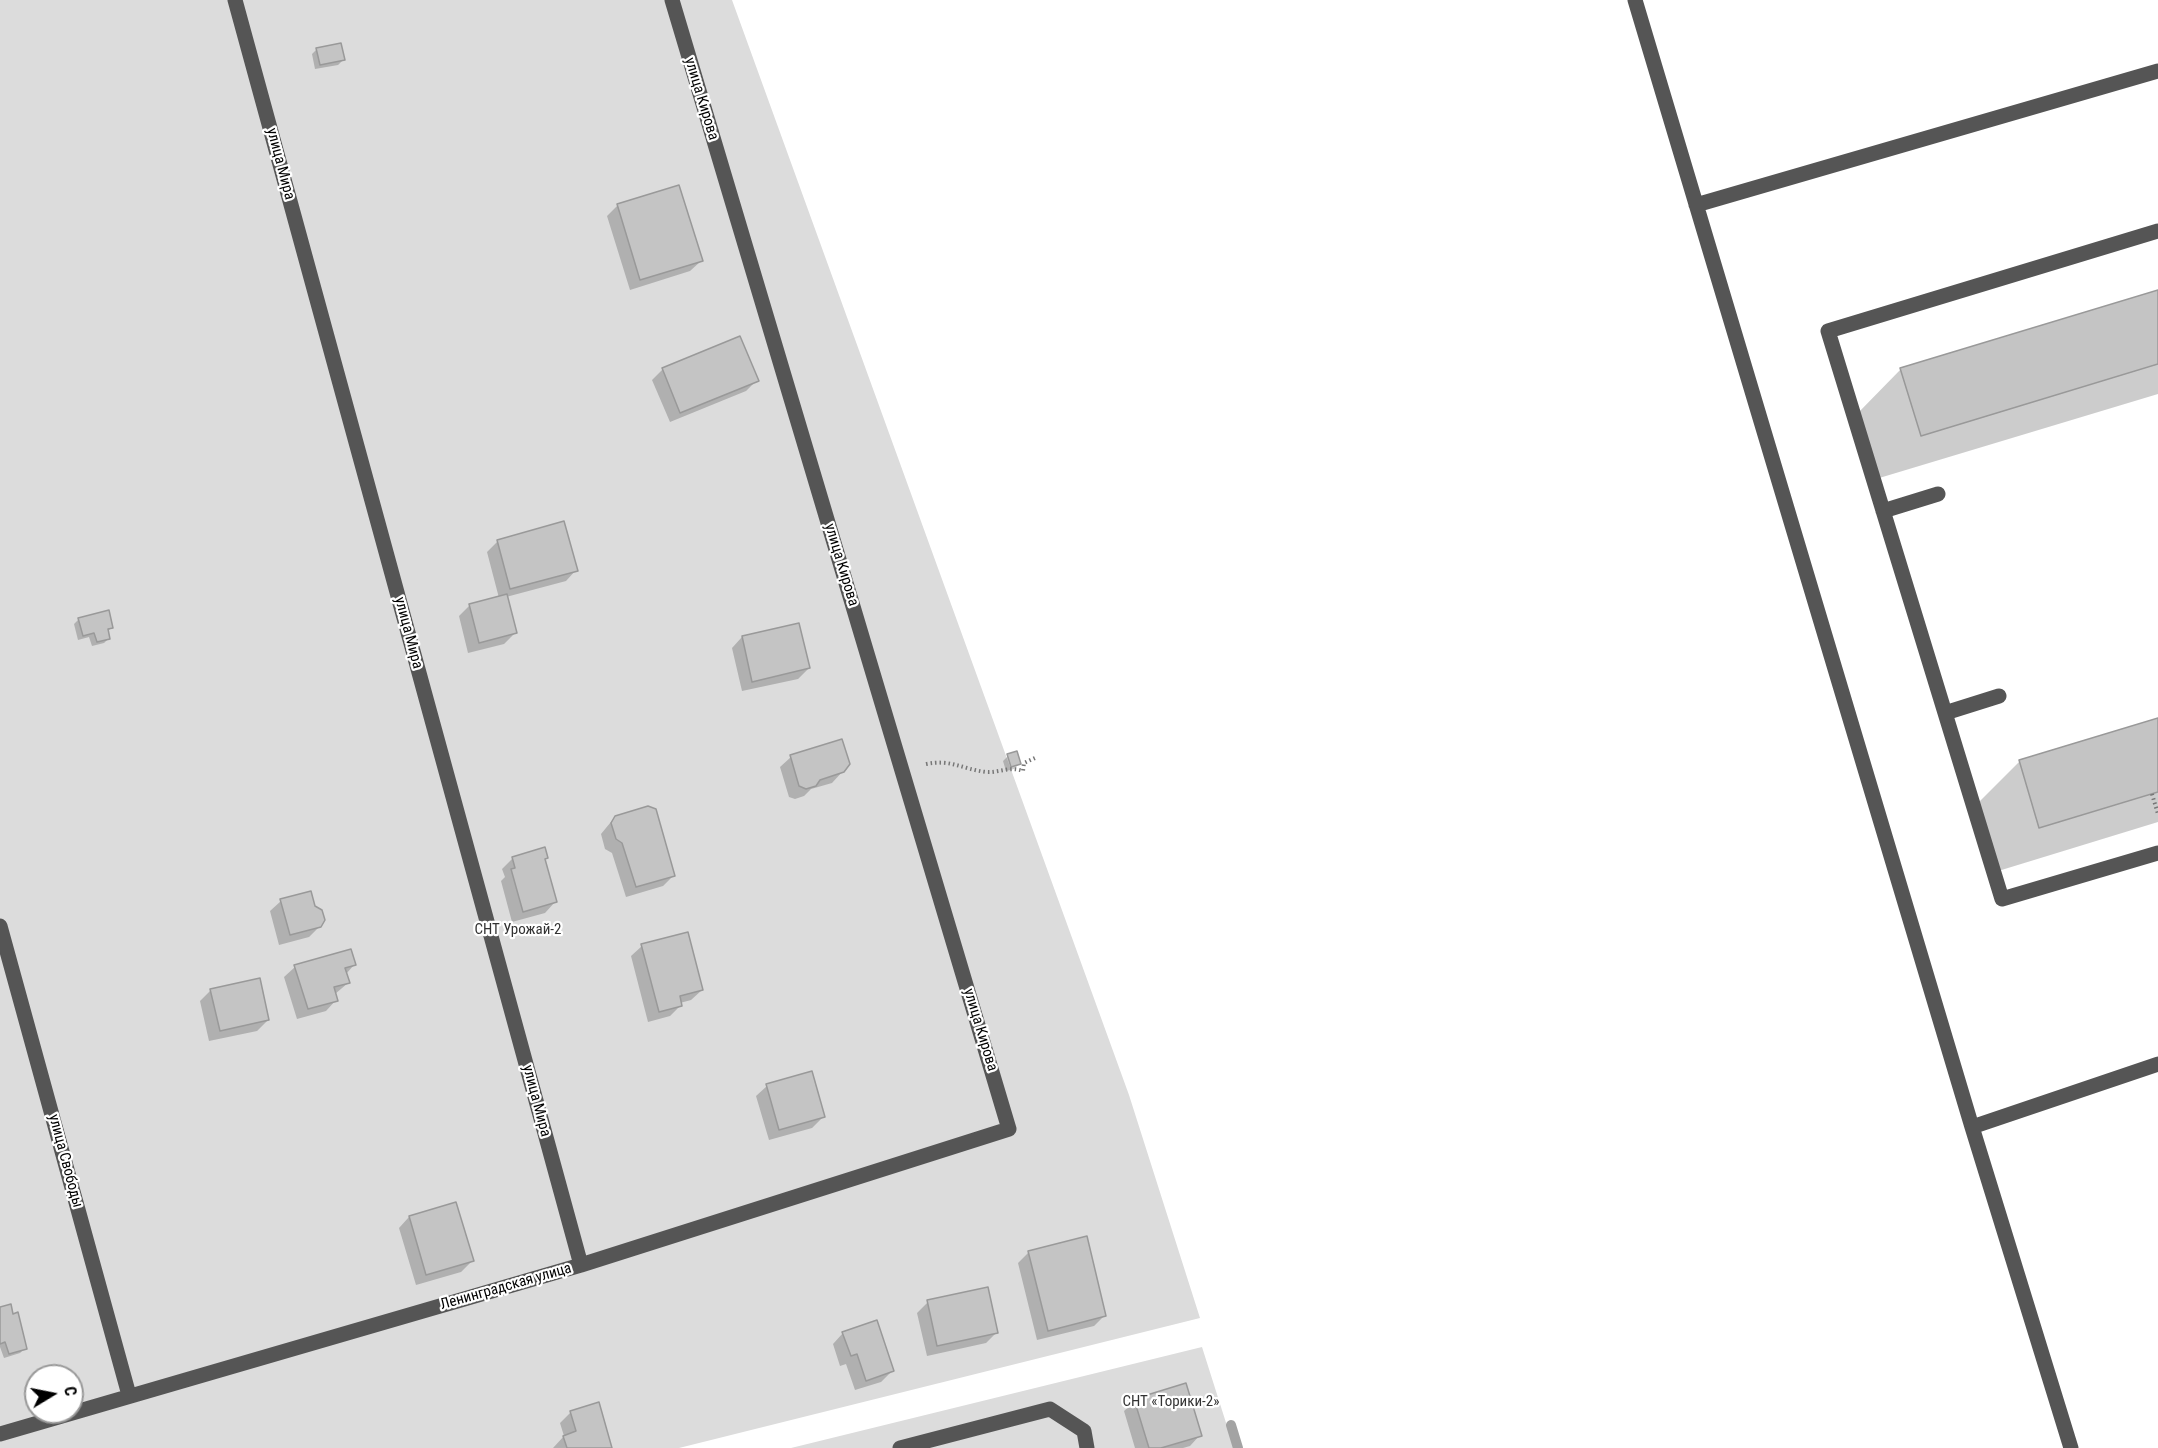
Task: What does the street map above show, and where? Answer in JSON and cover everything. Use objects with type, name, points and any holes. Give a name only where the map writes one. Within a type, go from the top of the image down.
[{"type":"street","name":"улица Мира","points":[[235,0],[581,1265]]},
{"type":"street","name":"улица Кирова","points":[[672,0],[1009,1129]]},
{"type":"street","points":[[1635,0],[1972,1127],[2071,1448]]},
{"type":"street","points":[[1696,205],[2158,72]]},
{"type":"street","points":[[2158,231],[1828,331],[2002,899],[2158,853]]},
{"type":"street","points":[[1883,511],[1938,494]]},
{"type":"street","points":[[1945,713],[1999,696]]},
{"type":"street","name":"улица Свободы","points":[[0,926],[129,1395]]},
{"type":"street","points":[[1972,1127],[2158,1064]]},
{"type":"street","name":"Ленинградская улица","points":[[0,1434],[581,1265],[1009,1129]]},
{"type":"street","points":[[900,1448],[1050,1409],[1084,1431],[1088,1448]]},
{"type":"path","points":[[901,768],[942,760],[988,772],[1016,768],[1023,771],[1024,763],[1035,758]]},
{"type":"path","points":[[2152,794],[2158,814]]},
{"type":"green space","name":"СНТ Урожай-2","points":[[0,0],[732,0],[1129,1095],[1200,1318],[679,1448],[0,1448]]},
{"type":"green space","name":"СНТ «Торики-2»","points":[[1202,1347],[1234,1448],[791,1448]]},
{"type":"building","points":[[341,43],[345,60],[320,65],[316,48]]},
{"type":"building","points":[[679,185],[703,261],[640,280],[617,204]]},
{"type":"building","points":[[2158,290],[2158,364],[1921,436],[1900,368]]},
{"type":"building","points":[[740,336],[759,381],[680,413],[662,368]]},
{"type":"building","points":[[564,521],[578,571],[510,589],[497,540]]},
{"type":"building","points":[[507,594],[517,633],[479,643],[469,604]]},
{"type":"building","points":[[109,610],[113,628],[108,629],[110,639],[97,642],[94,633],[83,636],[78,618]]},
{"type":"building","points":[[799,623],[810,668],[752,682],[742,636]]},
{"type":"building","points":[[2158,718],[2158,792],[2039,828],[2019,760]]},
{"type":"building","points":[[842,739],[850,764],[844,772],[820,780],[816,786],[806,789],[799,786],[790,755]]},
{"type":"building","points":[[1017,751],[1021,764],[1011,767],[1007,754]]},
{"type":"building","points":[[648,806],[656,809],[675,876],[636,887],[622,843],[616,839],[611,823],[615,816]]},
{"type":"building","points":[[545,847],[548,858],[545,859],[557,902],[523,912],[511,869],[515,868],[512,857]]},
{"type":"building","points":[[311,891],[315,906],[322,910],[325,920],[321,927],[290,935],[280,899]]},
{"type":"building","points":[[688,932],[703,990],[680,996],[682,1006],[659,1012],[641,944]]},
{"type":"building","points":[[351,949],[356,965],[345,968],[350,983],[334,987],[338,1001],[308,1009],[294,965]]},
{"type":"building","points":[[260,978],[269,1020],[220,1031],[210,989]]},
{"type":"building","points":[[812,1071],[825,1117],[779,1130],[766,1084]]},
{"type":"building","points":[[456,1202],[474,1261],[426,1275],[409,1216]]},
{"type":"building","points":[[1087,1236],[1106,1316],[1048,1331],[1028,1251]]},
{"type":"building","points":[[988,1287],[998,1333],[937,1346],[927,1300]]},
{"type":"building","points":[[11,1304],[13,1314],[18,1312],[27,1349],[9,1354],[5,1342],[0,1344],[0,1307]]},
{"type":"building","points":[[877,1320],[894,1371],[866,1381],[857,1354],[851,1356],[842,1332]]},
{"type":"building","points":[[1186,1383],[1202,1436],[1161,1448],[1149,1448],[1134,1399]]},
{"type":"building","points":[[599,1402],[612,1448],[567,1448],[563,1436],[576,1431],[570,1411]]},
{"type":"waterway","points":[[1231,1425],[1238,1448]]}]
